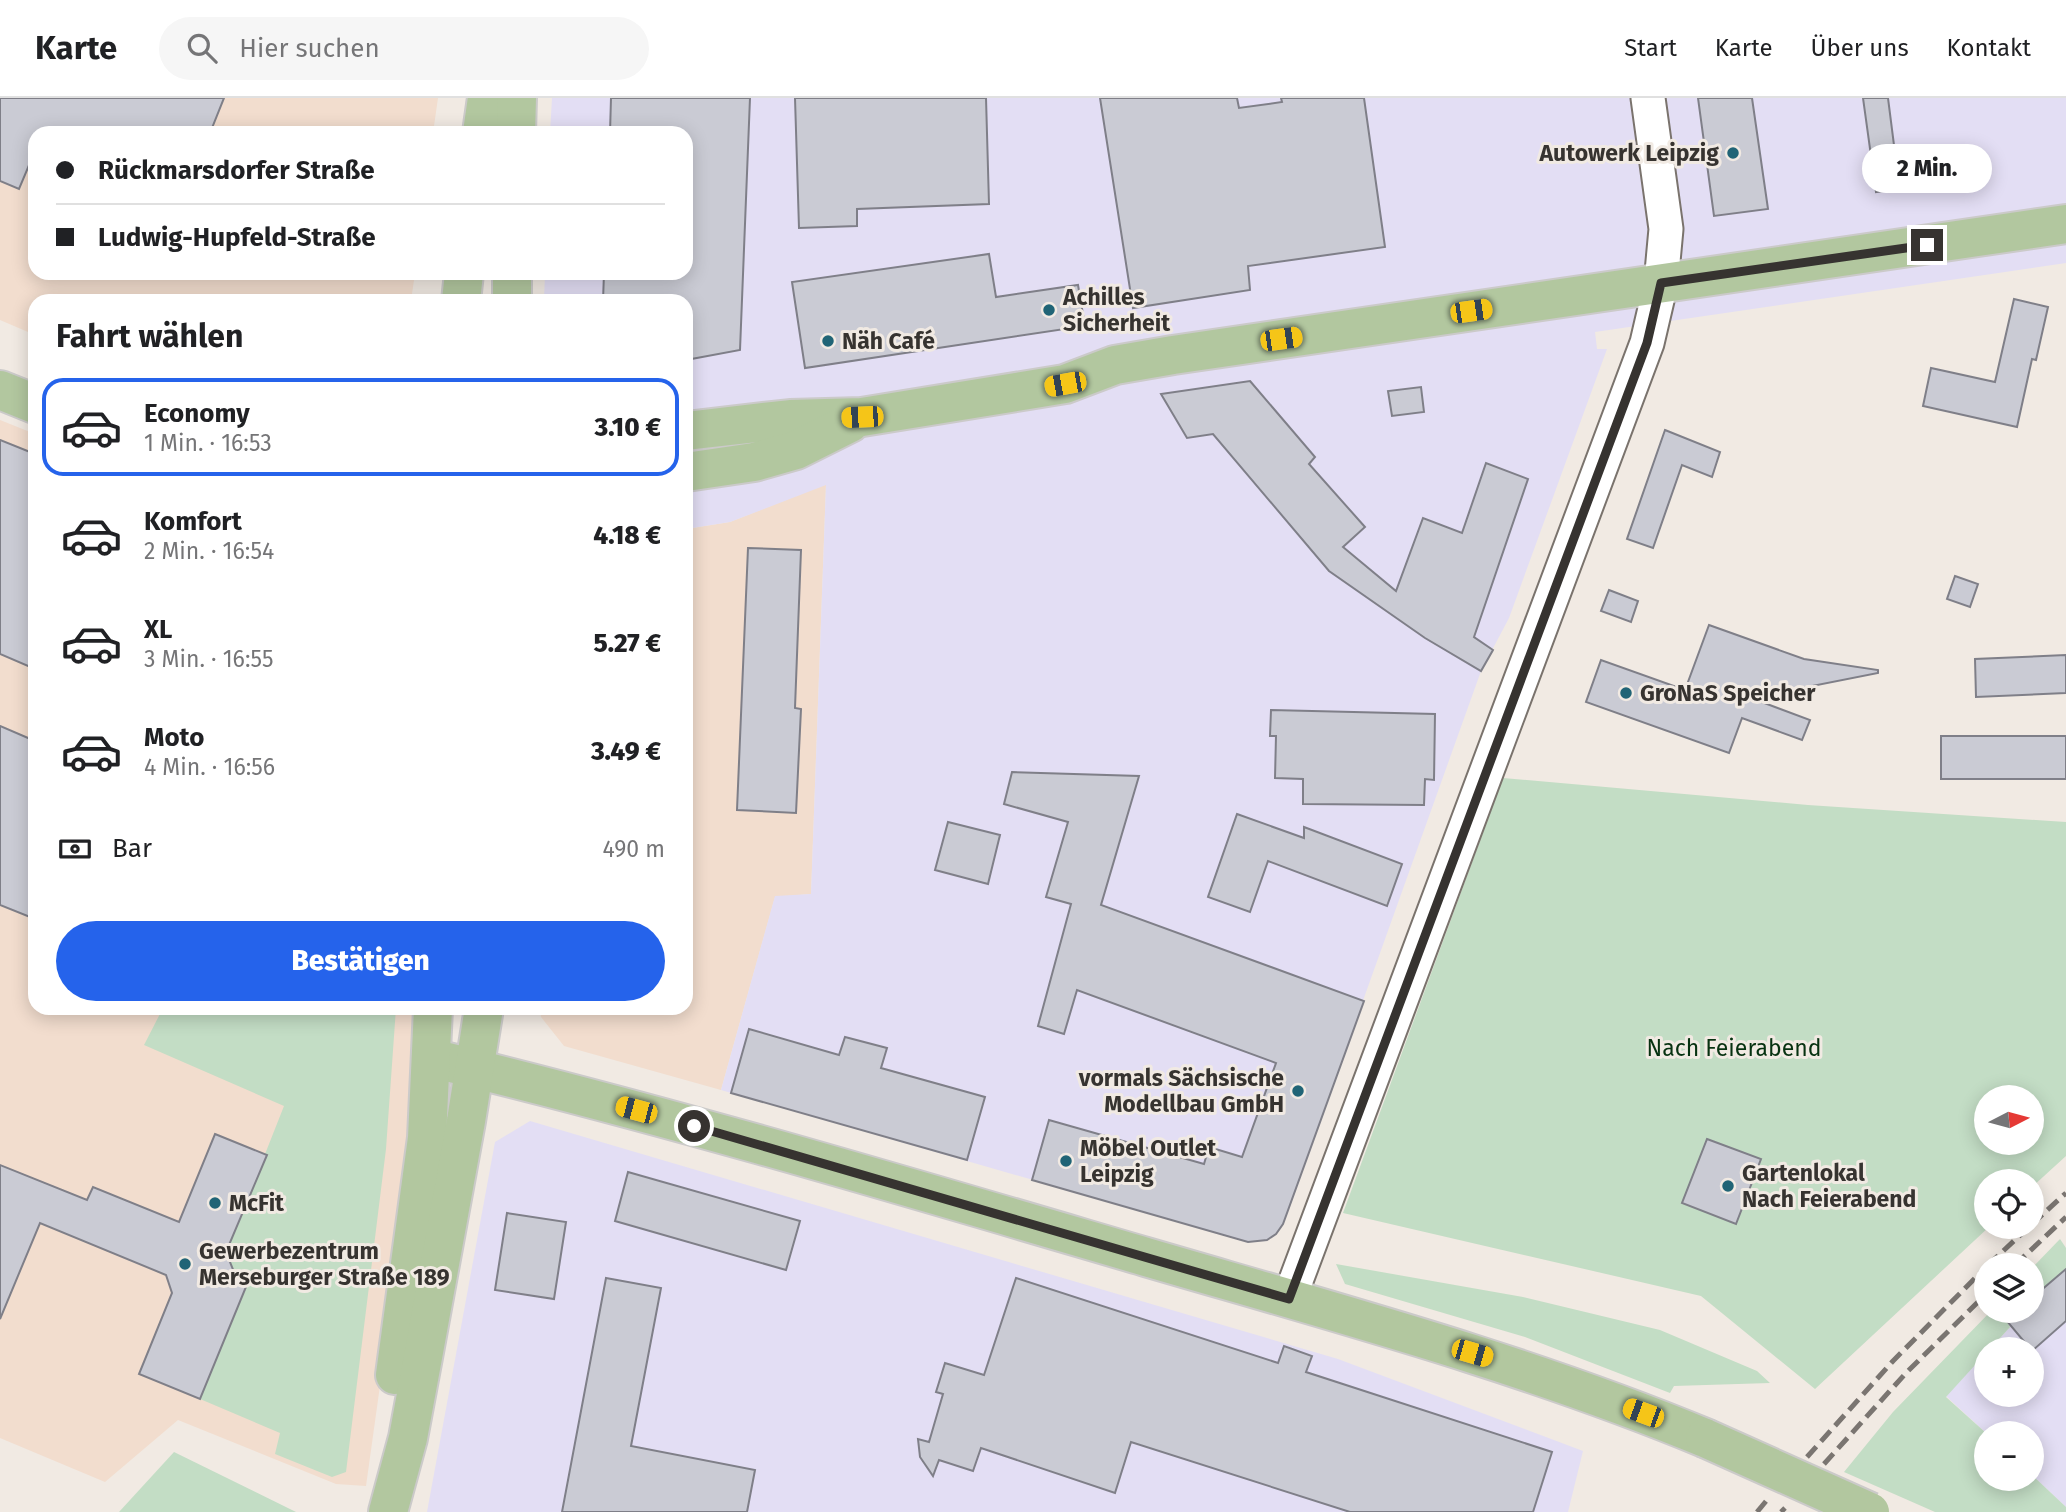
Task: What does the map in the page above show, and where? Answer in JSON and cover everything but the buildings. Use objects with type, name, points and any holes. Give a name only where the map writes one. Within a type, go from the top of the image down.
[{"type":"main road","points":[[483,126],[486,98]]},
{"type":"main road","points":[[516,126],[517,98]]},
{"type":"main road","points":[[693,430],[790,419],[862,417],[1065,384],[1115,365],[1161,357],[2066,224]]},
{"type":"main road","points":[[0,390],[28,401]]},
{"type":"main road","points":[[693,471],[754,462],[796,450],[862,417]]},
{"type":"main road","points":[[377,1512],[423,1173],[433,1015]]},
{"type":"main road","points":[[388,1512],[408,1438],[483,1015]]},
{"type":"main road","points":[[431,1058],[661,1116],[1498,1361],[1705,1438],[1870,1512]]},
{"type":"street","points":[[1289,1299],[1643,354],[1661,283],[1666,229],[1648,98]]},
{"type":"shaded area","points":[[0,98],[438,98],[434,126],[28,126],[28,280],[414,280],[412,294],[28,294],[28,332],[0,320]]},
{"type":"shaded area","points":[[552,98],[2066,98],[2066,263],[1595,332],[1597,349],[1607,349],[1509,618],[1481,671],[1283,1224],[1276,1234],[1267,1240],[1248,1242],[721,1090],[775,896],[811,894],[826,485],[730,522],[693,528],[693,294],[544,294],[545,280],[693,280],[693,126],[550,126]]},
{"type":"shaded area","points":[[0,420],[28,431],[28,1015],[420,1015],[413,1149],[366,1486],[336,1484],[178,1420],[105,1482],[0,1438]]},
{"type":"shaded area","points":[[826,484],[811,894],[775,897],[721,1090],[564,1046],[541,1015],[693,1015],[693,528],[730,522]]},
{"type":"shaded area","points":[[530,1121],[1338,1359],[1583,1451],[1568,1512],[427,1512],[495,1142]]},
{"type":"shaded area","points":[[2066,1269],[2066,1507],[2044,1486],[2044,1421],[1974,1422],[1946,1396],[1974,1366],[1974,1407],[2044,1407],[2044,1337],[2001,1337],[2010,1327],[2008,1323],[2044,1323],[2044,1288]]},
{"type":"green space","name":"Nach Feierabend","points":[[1503,778],[1808,805],[2066,822],[2066,1156],[2044,1176],[2044,1169],[1974,1169],[1974,1239],[1976,1239],[1815,1389],[1701,1296],[1343,1213]]},
{"type":"green space","points":[[159,1015],[396,1015],[386,1149],[346,1472],[332,1477],[275,1454],[280,1433],[200,1399],[248,1282],[235,1277],[226,1253],[284,1106],[144,1045]]},
{"type":"green space","points":[[2060,1239],[2066,1248],[2066,1269],[2044,1288],[2044,1256]]},
{"type":"green space","points":[[1336,1264],[1523,1297],[1660,1330],[1757,1371],[1770,1383],[1674,1386],[1670,1393],[1525,1337],[1345,1284]]},
{"type":"green space","points":[[1979,1323],[2008,1323],[2010,1327],[2001,1337],[1974,1337],[1974,1366],[1946,1397],[1974,1422],[1974,1491],[2044,1491],[2044,1486],[2066,1507],[2066,1512],[1935,1512],[1844,1472],[1893,1412]]},
{"type":"green space","points":[[174,1452],[296,1512],[119,1512]]},
{"type":"railway","points":[[2044,1213],[2066,1193]]},
{"type":"railway","points":[[2028,1253],[2066,1217]]},
{"type":"railway","points":[[2001,1253],[2016,1239]]},
{"type":"railway","points":[[1807,1457],[1893,1361],[1974,1279]]},
{"type":"railway","points":[[1824,1464],[1906,1373],[1974,1306]]},
{"type":"railway","points":[[1757,1512],[1767,1500]]},
{"type":"railway","points":[[1781,1512],[1785,1508]]},
{"type":"place","name":"Autowerk Leipzig","points":[[1733,153]]},
{"type":"place","name":"Achilles Sicherheit","points":[[1049,310]]},
{"type":"place","name":"Näh Café","points":[[828,341]]},
{"type":"place","name":"GroNaS Speicher","points":[[1626,693]]},
{"type":"place","name":"vormals Sächsische Modellbau GmbH","points":[[1298,1091]]},
{"type":"place","name":"Möbel Outlet Leipzig","points":[[1066,1161]]},
{"type":"place","name":"Gartenlokal Nach Feierabend","points":[[1728,1186]]},
{"type":"place","name":"McFit","points":[[215,1203]]},
{"type":"place","name":"Gewerbezentrum Merseburger Straße 189","points":[[185,1264]]},
{"type":"route","points":[[694,1126],[1289,1299],[1647,343],[1661,283],[1927,245]]}]
